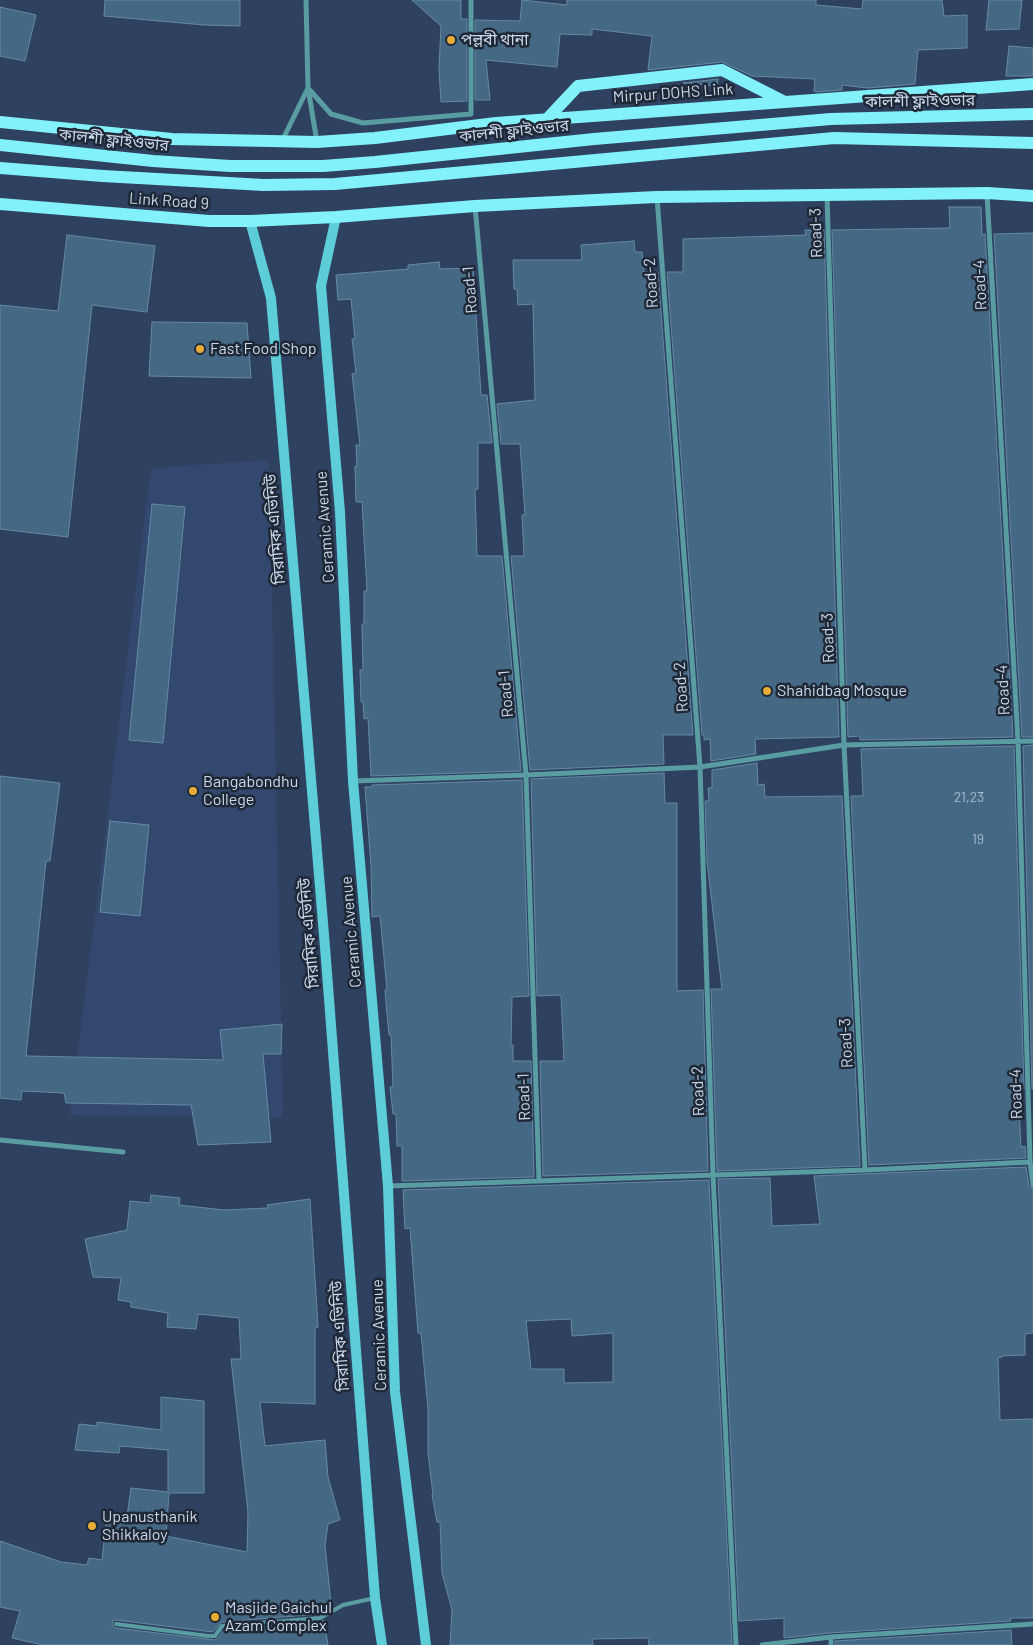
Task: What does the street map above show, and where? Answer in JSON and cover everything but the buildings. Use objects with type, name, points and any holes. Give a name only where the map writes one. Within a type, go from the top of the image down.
[{"type":"main road","points":[[547,119],[578,86],[722,70],[783,101]]},
{"type":"main road","name":"Mirpur DOHS Link","points":[[317,142],[375,138],[496,123],[1033,84]]},
{"type":"main road","name":"কালশী ফ্লাইওভার","points":[[0,145],[153,161],[230,166],[323,166],[594,139],[831,119],[1033,114]]},
{"type":"main road","points":[[0,122],[172,139],[317,142]]},
{"type":"main road","points":[[0,168],[264,185],[334,184],[834,138],[1033,143]]},
{"type":"main road","points":[[336,216],[475,206],[656,197],[987,193],[1033,196]]},
{"type":"main road","name":"Link Road 9","points":[[0,204],[209,221],[250,221],[336,216]]},
{"type":"main road","name":"Ceramic Avenue","points":[[336,216],[321,286],[340,512],[353,781],[388,1186],[395,1392],[426,1645]]},
{"type":"main road","name":"সিরামিক এভিনিউ","points":[[250,221],[272,298],[375,1598],[382,1645]]},
{"type":"street","points":[[306,0],[308,88],[317,142]]},
{"type":"street","points":[[308,88],[331,114],[363,123],[471,114],[471,0]]},
{"type":"street","points":[[281,142],[308,88]]},
{"type":"street","name":"Road-4","points":[[987,193],[1018,741],[1030,1162],[1033,1185]]},
{"type":"street","name":"Road-3","points":[[827,195],[844,745],[865,1170]]},
{"type":"street","name":"Road-2","points":[[656,197],[700,767],[713,1175],[736,1645]]},
{"type":"street","name":"Road-1","points":[[475,206],[526,775],[539,1181]]},
{"type":"street","points":[[353,781],[700,767],[844,745],[1033,741]]},
{"type":"street","points":[[0,1140],[123,1152]]},
{"type":"street","points":[[388,1186],[865,1170],[1030,1162]]},
{"type":"street","points":[[762,1645],[831,1637],[1033,1624]]},
{"type":"street","points":[[831,1637],[831,1645]]},
{"type":"lane","points":[[116,1624],[215,1636],[222,1626],[320,1618],[343,1605],[375,1598]]},
{"type":"shaded area","name":"Bangabondhu College","points":[[269,460],[283,1118],[70,1115],[151,468]]},
{"type":"place","name":"পল্লবী থানা","points":[[451,40]]},
{"type":"place","name":"Fast Food Shop","points":[[200,349]]},
{"type":"place","name":"Shahidbag Mosque","points":[[767,691]]},
{"type":"place","name":"Bangabondhu College","points":[[193,791]]},
{"type":"place","name":"Upanusthanik Shikkaloy","points":[[92,1526]]},
{"type":"place","name":"Masjide Gaichul Azam Complex","points":[[215,1617]]}]
